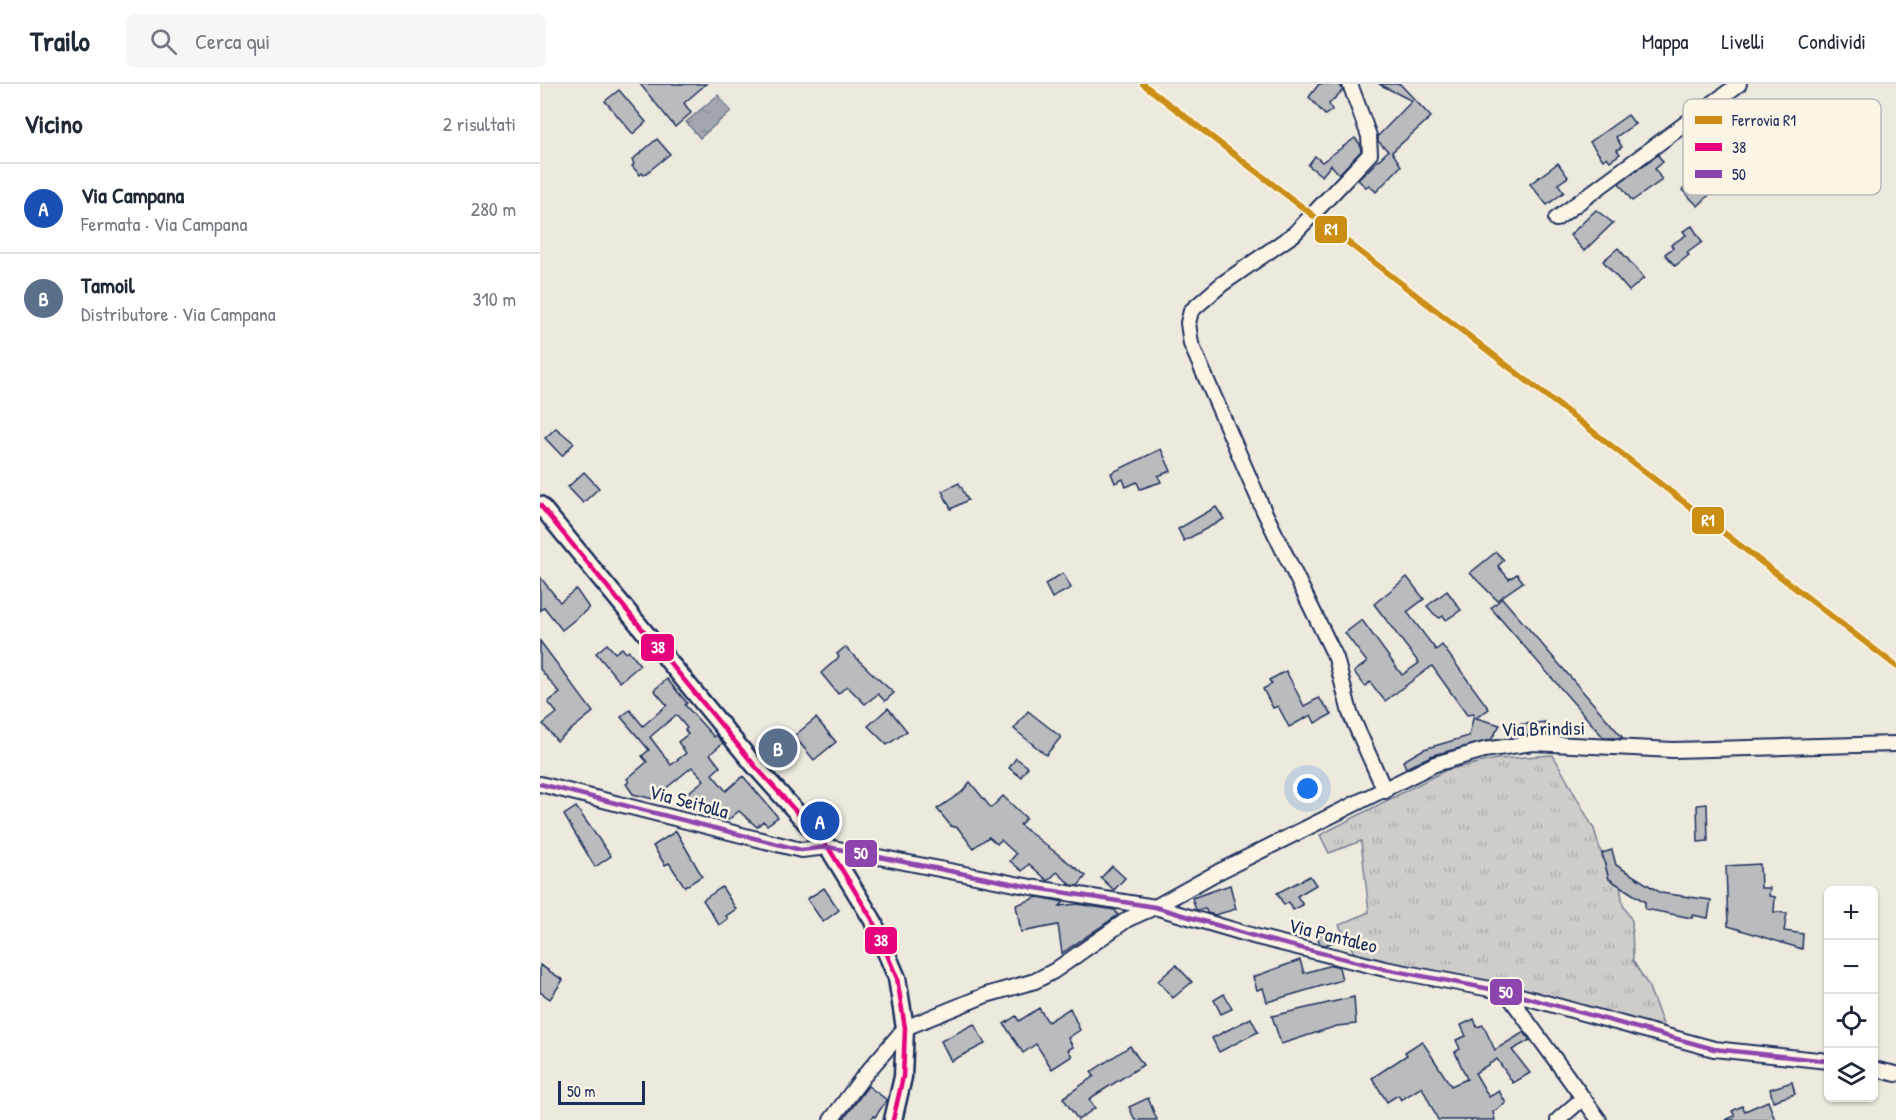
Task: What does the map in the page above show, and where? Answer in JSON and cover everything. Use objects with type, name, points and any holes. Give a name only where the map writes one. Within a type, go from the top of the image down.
[{"type":"main road","points":[[540,505],[755,766],[828,847],[872,919],[897,978],[905,1028],[903,1077],[892,1120]]},
{"type":"street","points":[[1350,84],[1370,136],[1370,154],[1294,234],[1222,284],[1191,311],[1188,323],[1191,344],[1245,468],[1336,658],[1350,713],[1385,791]]},
{"type":"street","points":[[1719,99],[1739,84]]},
{"type":"street","points":[[1556,219],[1683,125]]},
{"type":"street","name":"Via Brindisi","points":[[905,1028],[986,995],[1035,981],[1054,971],[1128,919],[1435,764],[1484,750],[1533,743],[1673,750],[1785,749],[1896,744]]},
{"type":"street","name":"Via Seitolla","points":[[540,783],[772,844],[801,850],[828,847]]},
{"type":"street","name":"Via Pantaleo","points":[[828,847],[1036,888],[1155,907],[1257,937],[1386,969],[1506,992],[1714,1049],[1824,1061]]},
{"type":"street","points":[[1506,992],[1599,1120]]},
{"type":"street","points":[[831,1120],[863,1077],[905,1028]]},
{"type":"street","points":[[1878,1070],[1896,1074]]},
{"type":"street","points":[[1558,1120],[1583,1098]]},
{"type":"green space","points":[[1553,755],[1594,829],[1609,879],[1620,885],[1623,905],[1632,921],[1633,961],[1648,985],[1664,1027],[1590,1008],[1357,958],[1339,925],[1369,912],[1361,841],[1329,853],[1320,835],[1446,770],[1497,759]]},
{"type":"water","points":[[718,95],[731,111],[700,138],[686,122]]},
{"type":"building","points":[[640,84],[706,84],[684,103],[691,113],[675,127]]},
{"type":"building","points":[[1319,84],[1339,84],[1343,90],[1329,104],[1332,110],[1325,115],[1309,97]]},
{"type":"building","points":[[1379,84],[1400,84],[1431,117],[1392,152],[1401,166],[1376,192],[1369,185],[1366,187],[1358,180],[1388,151],[1378,141],[1378,136],[1412,101]]},
{"type":"building","points":[[619,90],[646,122],[633,134],[605,101]]},
{"type":"building","points":[[1628,115],[1635,124],[1616,137],[1622,147],[1617,150],[1620,154],[1610,161],[1607,157],[1603,160],[1590,142]]},
{"type":"building","points":[[1355,138],[1360,144],[1361,151],[1339,174],[1331,165],[1322,176],[1308,165],[1315,156],[1322,162]]},
{"type":"building","points":[[657,139],[670,154],[644,175],[642,173],[640,175],[632,166],[634,164],[632,160]]},
{"type":"building","points":[[1658,155],[1663,162],[1655,169],[1662,180],[1632,201],[1619,183]]},
{"type":"building","points":[[1558,163],[1568,177],[1558,184],[1564,192],[1547,205],[1530,184]]},
{"type":"building","points":[[1687,195],[1709,195],[1698,206]]},
{"type":"building","points":[[1596,210],[1613,223],[1584,251],[1570,235]]},
{"type":"building","points":[[1692,226],[1702,242],[1675,266],[1665,254],[1673,248],[1671,245],[1686,235],[1683,231]]},
{"type":"building","points":[[1618,248],[1644,278],[1629,291],[1603,261]]},
{"type":"building","points":[[556,428],[574,443],[562,456],[545,438]]},
{"type":"building","points":[[1161,449],[1171,471],[1158,476],[1161,482],[1140,489],[1137,482],[1126,487],[1123,479],[1115,483],[1111,473]]},
{"type":"building","points":[[584,472],[599,488],[583,503],[568,487]]},
{"type":"building","points":[[959,483],[968,500],[951,509],[942,491]]},
{"type":"building","points":[[1216,507],[1224,519],[1184,541],[1178,529]]},
{"type":"building","points":[[1496,552],[1504,560],[1498,566],[1509,579],[1517,574],[1523,582],[1497,600],[1470,573]]},
{"type":"building","points":[[1063,573],[1071,588],[1052,598],[1045,584]]},
{"type":"building","points":[[540,577],[560,602],[576,589],[589,608],[562,630],[544,607],[540,611]]},
{"type":"building","points":[[1407,577],[1424,599],[1407,612],[1436,650],[1442,645],[1489,709],[1476,718],[1500,725],[1491,740],[1433,755],[1406,768],[1403,761],[1424,749],[1469,736],[1474,714],[1467,715],[1432,666],[1385,701],[1370,682],[1365,686],[1354,672],[1367,662],[1345,633],[1362,620],[1402,675],[1419,663],[1374,604]]},
{"type":"building","points":[[1447,591],[1461,610],[1446,620],[1443,616],[1440,618],[1434,614],[1427,606]]},
{"type":"building","points":[[1502,598],[1623,738],[1604,738],[1491,608]]},
{"type":"building","points":[[540,641],[593,712],[557,741],[543,724],[557,713],[548,702],[560,693],[540,669]]},
{"type":"building","points":[[607,644],[615,653],[622,648],[626,653],[629,651],[640,665],[620,682],[596,653]]},
{"type":"building","points":[[845,647],[894,693],[885,701],[878,694],[865,704],[847,686],[838,694],[821,673],[839,657],[837,654]]},
{"type":"building","points":[[1286,671],[1304,706],[1319,698],[1332,714],[1315,723],[1311,715],[1289,727],[1278,706],[1273,708],[1263,689],[1272,684],[1269,680]]},
{"type":"building","points":[[667,679],[687,703],[685,705],[714,737],[716,735],[723,743],[710,754],[720,767],[712,774],[726,791],[743,776],[778,817],[767,825],[763,821],[757,827],[739,811],[728,820],[674,804],[704,780],[692,767],[653,799],[633,794],[626,784],[629,782],[627,779],[647,762],[642,756],[649,750],[621,717],[630,710],[643,726],[667,705],[654,690]],"holes":[[[676,715],[687,728],[685,730],[688,734],[678,742],[686,753],[671,765],[650,737]]]},
{"type":"building","points":[[888,708],[907,731],[887,745],[868,726]]},
{"type":"building","points":[[1028,711],[1061,737],[1046,755],[1014,729]]},
{"type":"building","points":[[816,718],[836,742],[814,760],[794,736]]},
{"type":"building","points":[[1545,722],[1546,735],[1512,737],[1515,725]]},
{"type":"building","points":[[1016,758],[1028,767],[1021,777],[1009,768]]},
{"type":"building","points":[[970,782],[991,808],[1003,796],[1026,818],[1020,825],[1086,876],[1078,886],[1071,885],[1057,872],[1048,881],[1029,864],[1022,871],[1010,861],[1016,854],[1001,840],[997,844],[989,837],[973,848],[958,828],[951,826],[937,809],[962,792]]},
{"type":"building","points":[[1707,804],[1708,841],[1698,842],[1697,805]]},
{"type":"building","points":[[576,807],[611,856],[595,867],[564,815]]},
{"type":"building","points":[[676,831],[702,876],[685,887],[669,863],[665,865],[653,846]]},
{"type":"building","points":[[1612,850],[1616,865],[1661,893],[1711,900],[1708,918],[1692,915],[1692,918],[1645,909],[1645,902],[1609,879],[1602,853]]},
{"type":"building","points":[[1760,864],[1761,888],[1770,888],[1769,896],[1775,897],[1774,912],[1787,913],[1784,931],[1803,934],[1802,949],[1728,926],[1726,866]]},
{"type":"building","points":[[1112,866],[1125,878],[1114,890],[1101,878]]},
{"type":"building","points":[[1310,876],[1316,885],[1297,896],[1303,905],[1293,910],[1289,902],[1284,905],[1277,893]]},
{"type":"building","points":[[1230,885],[1236,909],[1215,915],[1207,913],[1206,909],[1196,910],[1192,898]]},
{"type":"building","points":[[722,887],[736,909],[719,925],[703,900]]},
{"type":"building","points":[[824,888],[839,910],[823,922],[807,899]]},
{"type":"building","points":[[1038,897],[1064,902],[1060,906],[1077,904],[1115,910],[1118,915],[1062,953],[1058,925],[1021,932],[1016,905]]},
{"type":"building","points":[[1326,926],[1333,942],[1326,945],[1320,944],[1315,930]]},
{"type":"building","points":[[1300,960],[1304,973],[1332,965],[1339,967],[1342,980],[1267,1002],[1263,988],[1257,990],[1253,977]]},
{"type":"building","points":[[540,965],[563,980],[550,999],[540,992]]},
{"type":"building","points":[[1176,965],[1192,982],[1173,998],[1158,981]]},
{"type":"building","points":[[1224,994],[1232,1009],[1221,1014],[1214,1000]]},
{"type":"building","points":[[1354,997],[1356,1024],[1337,1026],[1281,1044],[1272,1016]]},
{"type":"building","points":[[1039,1008],[1048,1022],[1070,1008],[1080,1030],[1068,1038],[1073,1047],[1068,1050],[1072,1056],[1052,1069],[1036,1044],[1023,1053],[1004,1024],[1016,1016],[1019,1021]]},
{"type":"building","points":[[1251,1018],[1258,1032],[1219,1052],[1212,1038]]},
{"type":"building","points":[[1474,1019],[1477,1027],[1483,1025],[1495,1050],[1524,1032],[1530,1040],[1512,1050],[1530,1073],[1513,1083],[1497,1059],[1475,1073],[1489,1097],[1499,1091],[1506,1103],[1493,1112],[1495,1120],[1438,1120],[1422,1087],[1401,1100],[1398,1095],[1387,1102],[1372,1078],[1407,1055],[1405,1052],[1422,1041],[1451,1086],[1467,1079],[1455,1052],[1460,1049],[1456,1040],[1466,1036],[1461,1025]]},
{"type":"building","points":[[974,1024],[985,1044],[951,1061],[941,1041]]},
{"type":"building","points":[[1130,1046],[1143,1065],[1089,1099],[1095,1108],[1078,1120],[1063,1098],[1094,1076],[1091,1072]]},
{"type":"building","points":[[1792,1082],[1795,1094],[1773,1101],[1770,1089]]},
{"type":"building","points":[[868,1086],[887,1100],[875,1117],[871,1120],[843,1120]]},
{"type":"building","points":[[1148,1098],[1157,1120],[1135,1120],[1129,1107]]},
{"type":"building","points":[[1768,1101],[1775,1120],[1725,1120],[1735,1116],[1732,1111],[1742,1106],[1745,1111]]},
{"type":"rail line","name":"R1","points":[[1143,84],[1896,666]]},
{"type":"transit line","name":"38","points":[[540,505],[755,766],[828,847],[872,919],[897,978],[905,1028],[903,1077],[893,1120]]},
{"type":"transit line","name":"50","points":[[540,784],[801,850],[828,847],[1036,888],[1155,907],[1257,937],[1385,969],[1506,992],[1714,1049],[1824,1061]]},
{"type":"place","name":"Tamoil","points":[[778,748]]},
{"type":"place","name":"Via Campana","points":[[820,821]]}]
